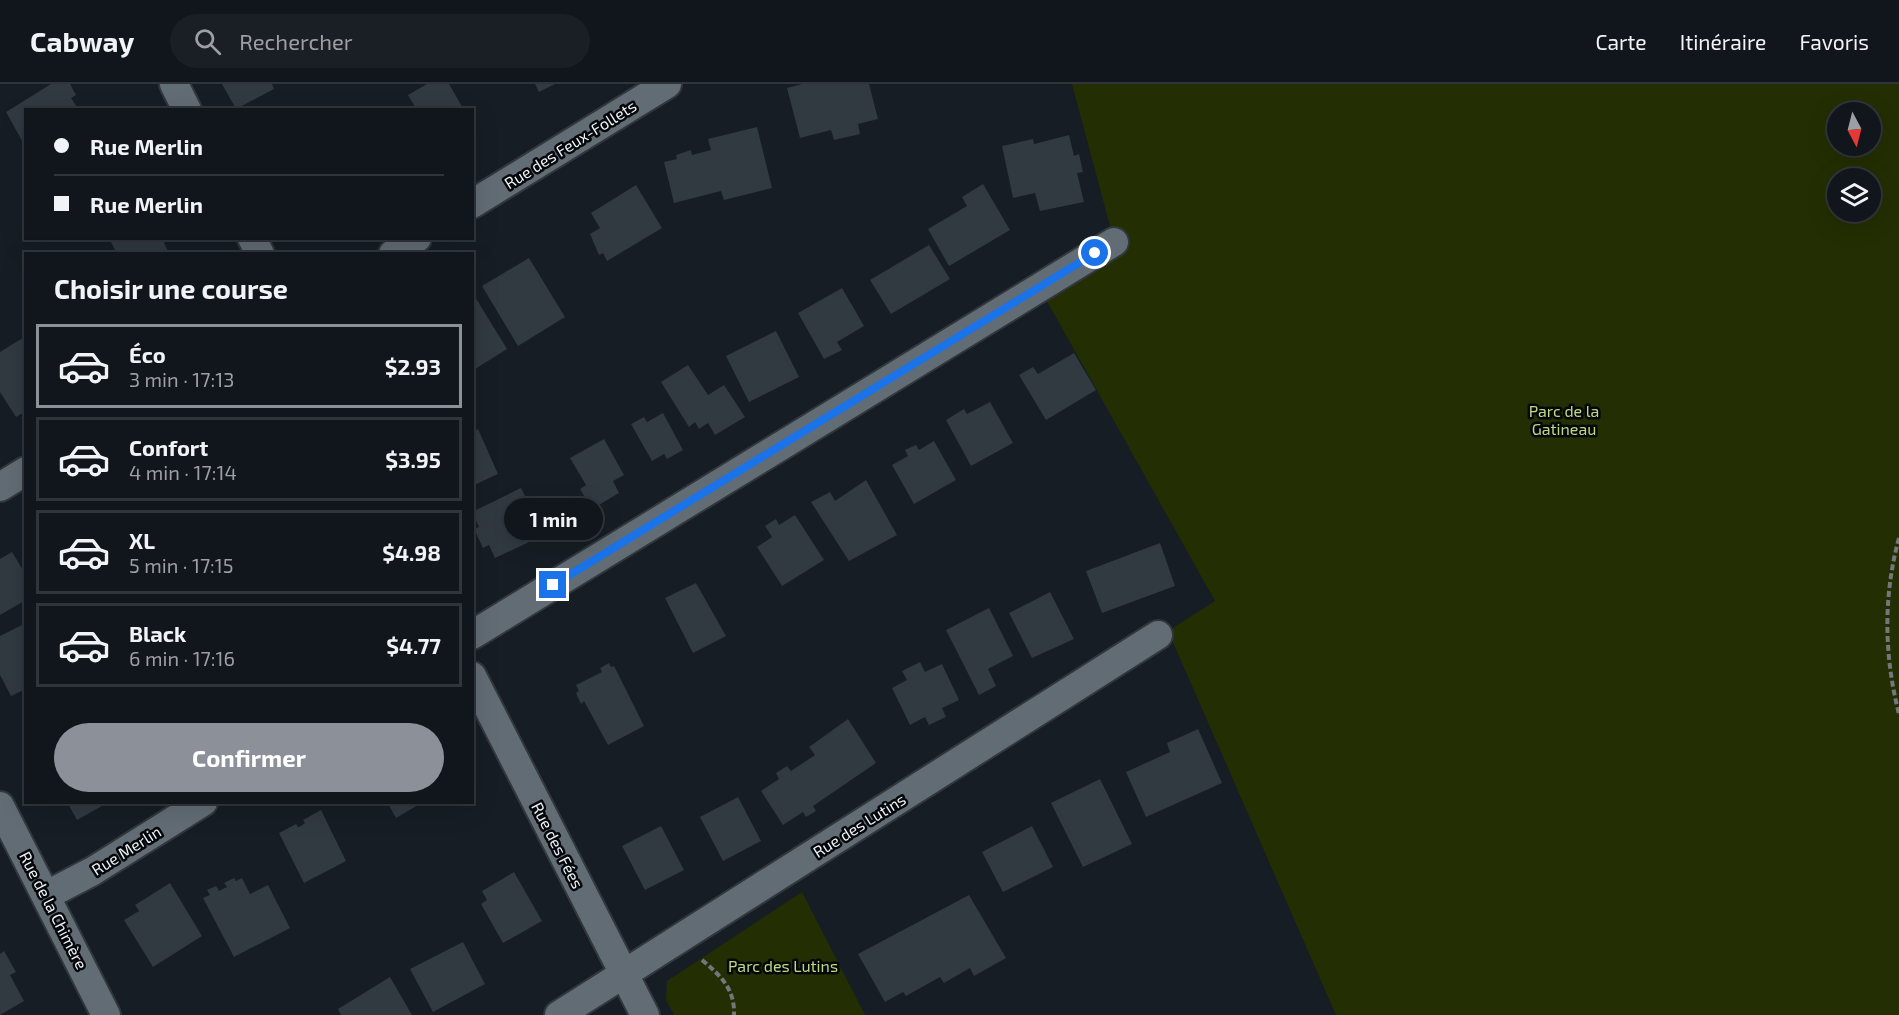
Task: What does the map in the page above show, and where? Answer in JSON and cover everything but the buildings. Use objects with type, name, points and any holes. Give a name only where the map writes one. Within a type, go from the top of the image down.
[{"type":"street","points":[[174,84],[186,108]]},
{"type":"street","name":"Rue des Feux-Follets","points":[[474,203],[667,84]]},
{"type":"street","points":[[396,252],[414,240]]},
{"type":"street","points":[[474,634],[1114,242]]},
{"type":"street","points":[[0,487],[24,472]]},
{"type":"street","name":"Rue des Lutins","points":[[559,1015],[1158,635]]},
{"type":"street","name":"Rue des Fées","points":[[474,680],[645,1015]]},
{"type":"street","name":"Rue Merlin","points":[[47,895],[93,871],[200,804]]},
{"type":"street","name":"Rue de la Chimère","points":[[0,806],[106,1015]]},
{"type":"path","points":[[1899,538],[1888,594],[1886,639],[1899,714]]},
{"type":"path","points":[[679,939],[726,980],[734,1003],[734,1015]]},
{"type":"green space","name":"Parc de la Gatineau","points":[[1072,84],[1899,84],[1899,1015],[1336,1015],[1168,631],[1215,601],[1039,287],[1114,241]]},
{"type":"green space","name":"Parc des Lutins","points":[[802,892],[865,1015],[674,1015],[666,1000],[667,981]]},
{"type":"route","points":[[553,585],[1095,253]]}]
